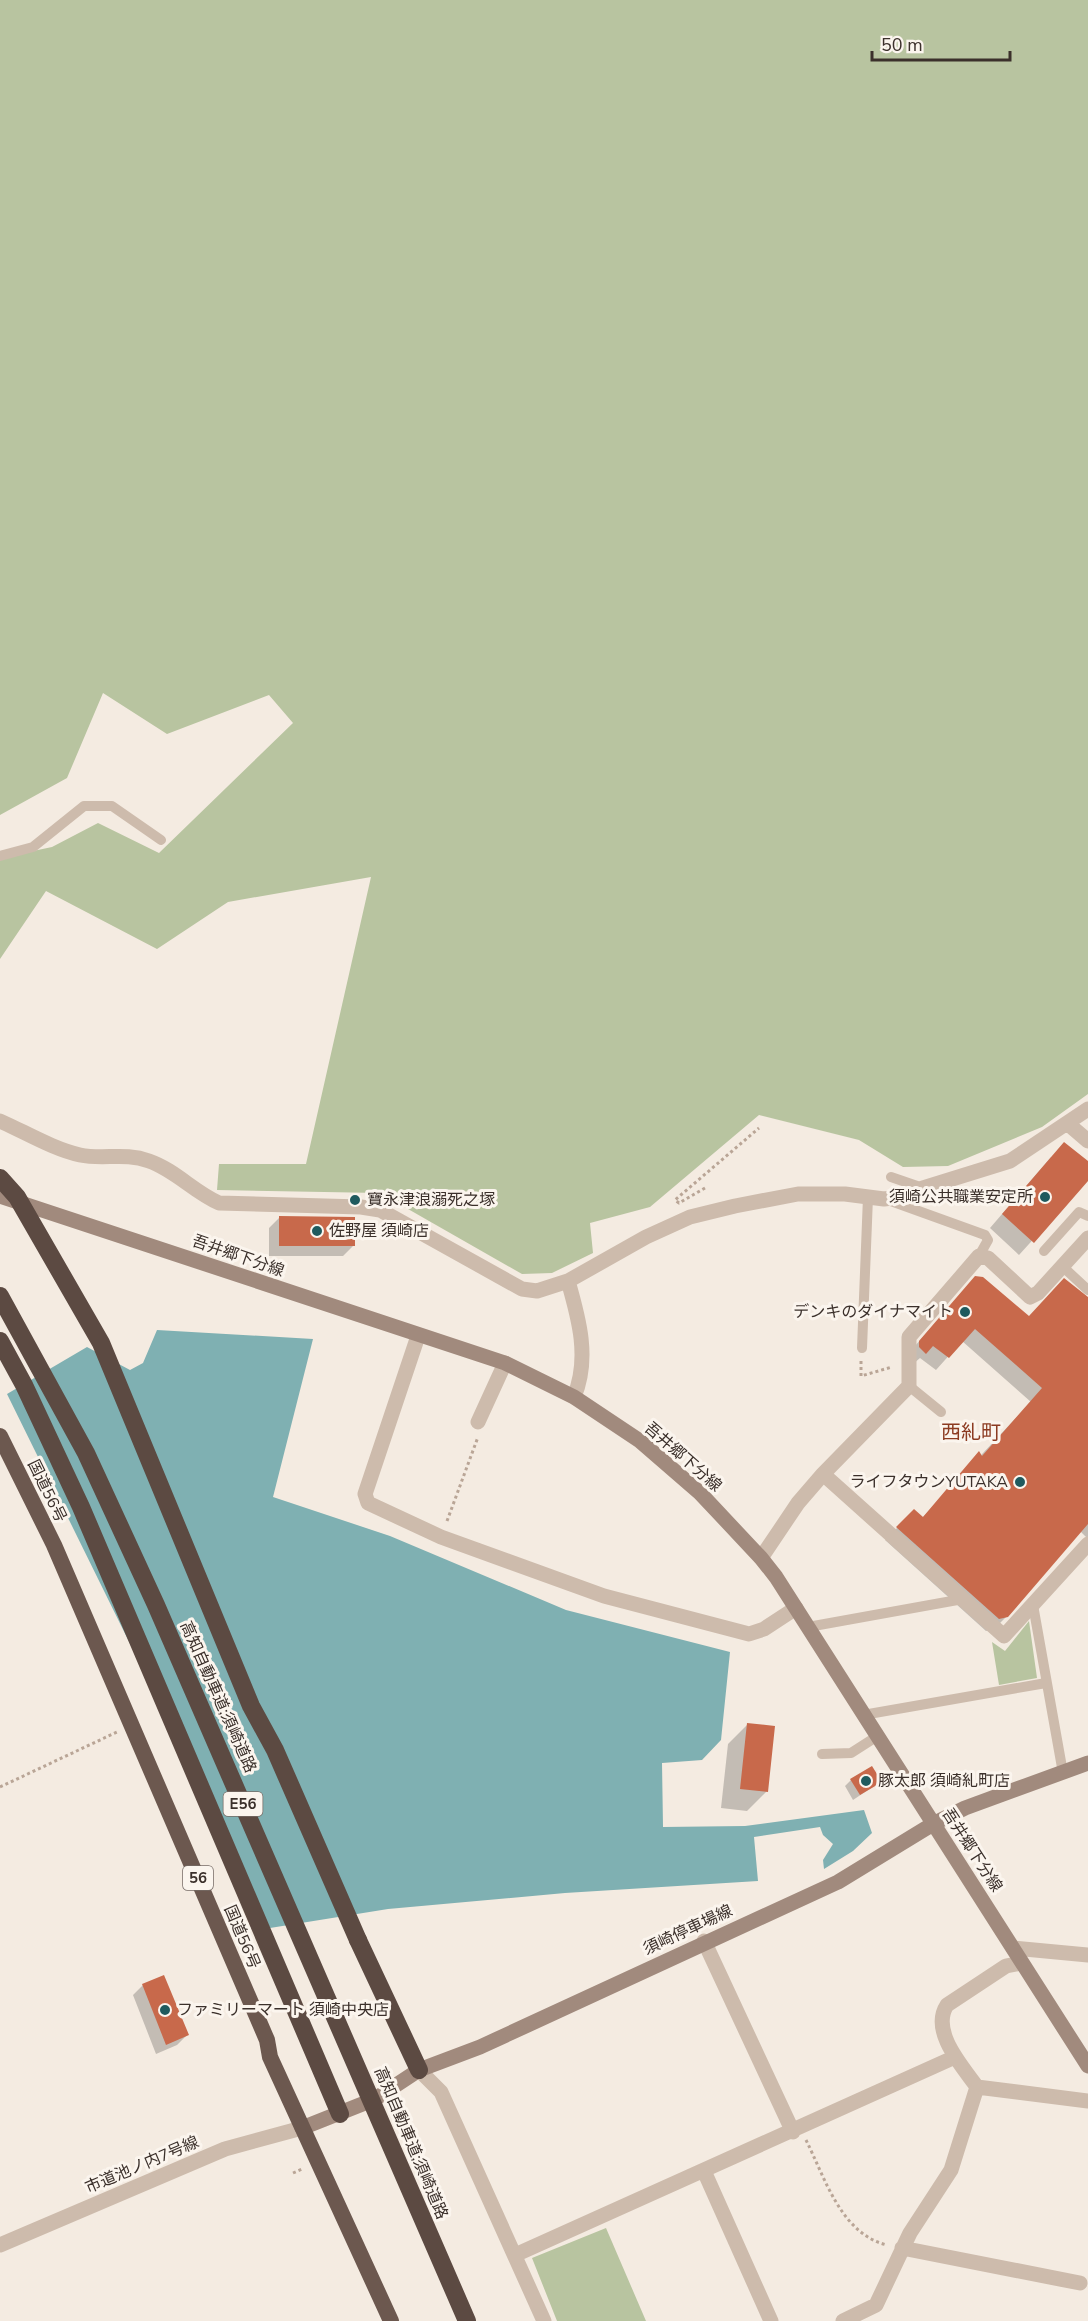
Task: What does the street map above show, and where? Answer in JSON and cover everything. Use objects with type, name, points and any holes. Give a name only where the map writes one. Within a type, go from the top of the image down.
[{"type":"highway","points":[[0,1178],[17,1197],[56,1260],[101,1343],[251,1706],[275,1750],[358,1940],[419,2070]]},
{"type":"highway","name":"高知自動車道;須崎道路","points":[[0,1296],[86,1453],[156,1605],[467,2321]]},
{"type":"highway","points":[[0,1341],[24,1385],[81,1508],[340,2114]]},
{"type":"highway","name":"国道56号","points":[[0,1436],[54,1545],[267,2040],[270,2057],[391,2321]]},
{"type":"main road","name":"吾井郷下分線","points":[[0,1196],[505,1363],[574,1396],[640,1441],[700,1493],[761,1558],[796,1608],[876,1737],[1088,2066]]},
{"type":"main road","name":"須崎停車場線","points":[[302,2128],[375,2099],[419,2070],[480,2047],[704,1941],[838,1882],[933,1824],[966,1808],[1088,1763]]},
{"type":"street","points":[[0,1120],[79,1155],[134,1156],[152,1162],[173,1173],[202,1195],[219,1203],[361,1207],[380,1210],[522,1289],[537,1291],[568,1281],[646,1237],[690,1218],[797,1189],[884,1199],[907,1196],[923,1188],[1011,1161],[1088,1109]]},
{"type":"street","points":[[1067,1123],[1088,1141]]},
{"type":"street","points":[[761,1558],[798,1503],[823,1474],[909,1386],[909,1337],[979,1256],[988,1258],[1030,1297],[1038,1293],[1062,1266],[1086,1245]]},
{"type":"street","points":[[568,1281],[579,1321],[583,1358],[580,1384],[574,1396]]},
{"type":"street","points":[[418,1336],[365,1494],[368,1503],[378,1510],[441,1537],[604,1596],[749,1634],[764,1629],[796,1608]]},
{"type":"street","points":[[478,1422],[505,1363]]},
{"type":"street","points":[[823,1474],[1004,1636],[1088,1544]]},
{"type":"street","points":[[704,1941],[796,2130]]},
{"type":"street","points":[[1013,1948],[1088,1955]]},
{"type":"street","points":[[1021,1963],[1006,1966],[947,2006],[940,2022],[956,2057],[977,2087],[1088,2101]]},
{"type":"street","points":[[515,2255],[956,2057]]},
{"type":"street","points":[[419,2070],[441,2092],[544,2321]]},
{"type":"street","points":[[843,2321],[876,2305],[902,2248],[951,2170],[977,2087]]},
{"type":"street","name":"市道池ノ内7号線","points":[[0,2245],[225,2149],[302,2128]]},
{"type":"street","points":[[704,2171],[771,2321]]},
{"type":"street","points":[[902,2248],[1080,2283]]},
{"type":"lane","points":[[0,856],[33,847],[84,806],[112,806],[161,840]]},
{"type":"lane","points":[[891,1177],[923,1188]]},
{"type":"lane","points":[[862,1347],[868,1197]]},
{"type":"lane","points":[[884,1199],[985,1234],[988,1240],[987,1246],[979,1256]]},
{"type":"lane","points":[[1044,1251],[1079,1212],[1088,1216]]},
{"type":"lane","points":[[1062,1266],[1088,1290]]},
{"type":"lane","points":[[909,1386],[941,1412]]},
{"type":"lane","points":[[808,1627],[963,1599]]},
{"type":"lane","points":[[1033,1605],[1062,1773]]},
{"type":"lane","points":[[863,1714],[1046,1683]]},
{"type":"lane","points":[[822,1755],[851,1753],[876,1737]]},
{"type":"path","points":[[705,1188],[679,1203],[675,1200],[759,1128]]},
{"type":"path","points":[[862,1347],[861,1376],[910,1362]]},
{"type":"path","points":[[441,1537],[474,1451],[479,1432],[478,1422]]},
{"type":"path","points":[[0,1787],[132,1725]]},
{"type":"path","points":[[796,2130],[843,2215],[857,2230],[872,2239],[902,2248]]},
{"type":"path","points":[[293,2173],[303,2169]]},
{"type":"green space","points":[[0,0],[1088,0],[1088,1094],[1042,1127],[948,1166],[903,1167],[859,1140],[759,1115],[650,1207],[590,1223],[593,1253],[552,1273],[522,1274],[380,1193],[217,1190],[219,1164],[306,1164],[371,877],[228,902],[157,949],[46,891],[0,959],[0,858],[52,847],[98,823],[159,853],[293,723],[269,695],[167,734],[103,693],[67,778],[0,815]]},
{"type":"green space","points":[[1029,1621],[1037,1678],[999,1685],[992,1642],[1005,1651]]},
{"type":"green space","points":[[606,2228],[646,2321],[557,2321],[532,2258]]},
{"type":"water","points":[[157,1330],[313,1339],[273,1497],[390,1536],[566,1610],[730,1652],[721,1740],[702,1760],[662,1763],[663,1827],[745,1826],[864,1810],[872,1833],[853,1851],[824,1869],[823,1860],[833,1844],[823,1835],[820,1827],[754,1837],[758,1881],[565,1893],[388,1909],[270,1928],[7,1394],[87,1347],[130,1370],[143,1363]]},
{"type":"building","name":"須崎公共職業安定所","points":[[1064,1142],[1088,1161],[1088,1181],[1034,1243],[1002,1214]]},
{"type":"building","name":"佐野屋 須崎店","points":[[279,1216],[355,1217],[355,1246],[279,1246]]},
{"type":"building","name":"ライフタウンYUTAKA","points":[[975,1276],[983,1277],[1029,1316],[1064,1278],[1088,1297],[1088,1524],[1008,1617],[999,1619],[896,1527],[914,1509],[923,1517],[979,1451],[982,1456],[1042,1388],[975,1329],[949,1358],[933,1346],[926,1354],[919,1347],[919,1341]]},
{"type":"building","points":[[747,1723],[775,1726],[768,1792],[740,1789]]},
{"type":"building","name":"豚太郎 須崎糺町店","points":[[872,1766],[882,1782],[860,1795],[850,1779]]},
{"type":"building","name":"ファミリーマート 須崎中央店","points":[[164,1975],[189,2035],[166,2045],[142,1984]]},
{"type":"place","name":"須崎公共職業安定所","points":[[1045,1197]]},
{"type":"place","name":"寶永津浪溺死之塚","points":[[355,1200]]},
{"type":"place","name":"佐野屋 須崎店","points":[[317,1231]]},
{"type":"place","name":"デンキのダイナマイト","points":[[965,1312]]},
{"type":"place","name":"ライフタウンYUTAKA","points":[[1020,1482]]},
{"type":"place","name":"豚太郎 須崎糺町店","points":[[866,1781]]},
{"type":"place","name":"ファミリーマート 須崎中央店","points":[[165,2010]]},
{"type":"district","name":"西糺町","points":[[971,1432]]}]
